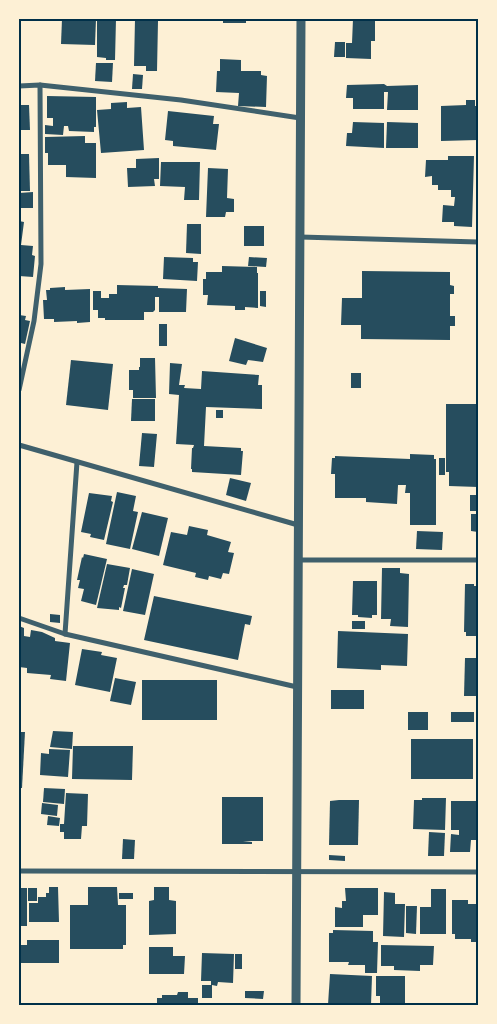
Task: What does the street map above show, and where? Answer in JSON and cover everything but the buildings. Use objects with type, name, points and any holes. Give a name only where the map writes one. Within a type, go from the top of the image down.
[{"type":"street","points":[[296,1005],[300,19]]},
{"type":"street","points":[[19,86],[40,85],[180,100],[300,118]]},
{"type":"street","points":[[19,390],[34,321],[41,264],[40,85]]},
{"type":"street","points":[[300,237],[478,242]]},
{"type":"street","points":[[19,445],[298,525]]},
{"type":"street","points":[[65,634],[77,462]]},
{"type":"street","points":[[298,560],[478,560]]},
{"type":"street","points":[[19,618],[65,634],[297,687]]},
{"type":"street","points":[[19,871],[296,870],[478,872]]}]
